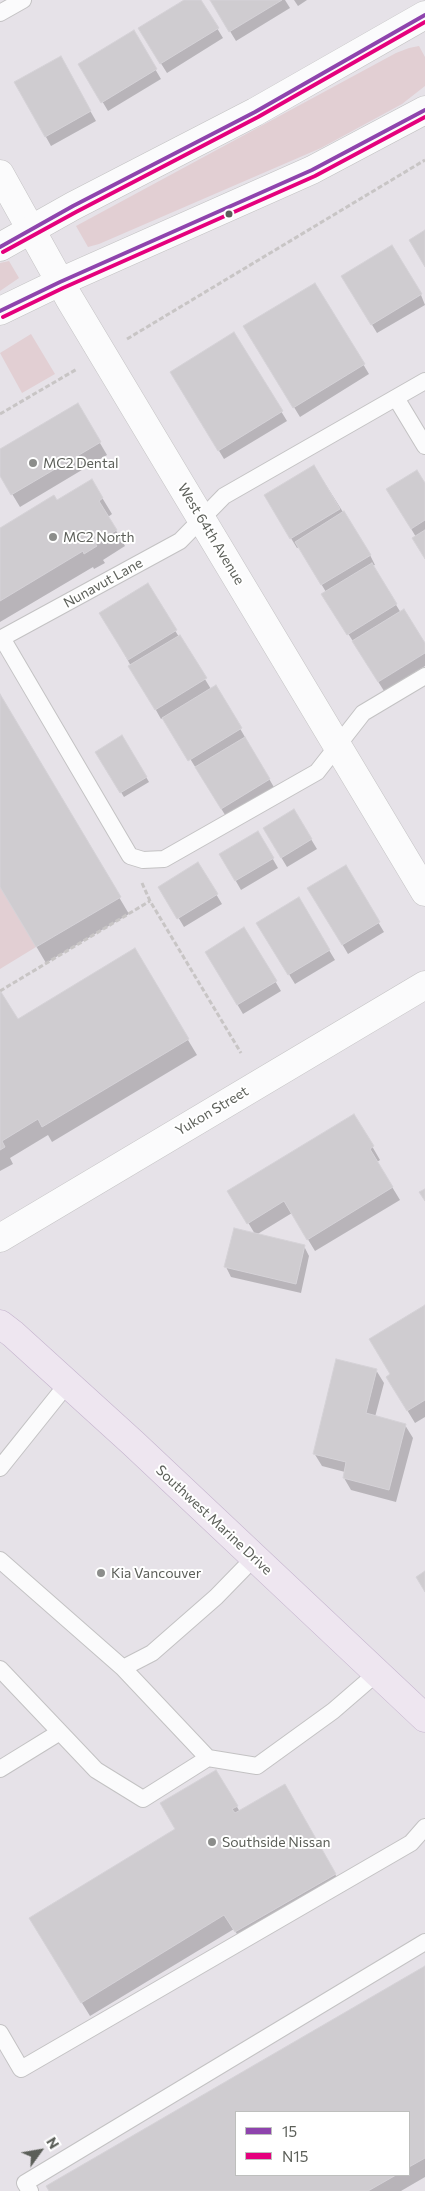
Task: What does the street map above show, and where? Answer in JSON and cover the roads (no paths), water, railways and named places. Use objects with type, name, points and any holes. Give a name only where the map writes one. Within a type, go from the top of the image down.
[{"type":"main road","name":"Southwest Marine Drive","points":[[0,1324],[68,1383],[425,1718]]},
{"type":"street","points":[[0,247],[255,112],[425,15]]},
{"type":"street","points":[[0,311],[60,282],[303,174],[425,110]]},
{"type":"street","name":"West 64th Avenue","points":[[0,174],[60,282],[425,892]]},
{"type":"street","name":"Yukon Street","points":[[0,1238],[425,985]]},
{"type":"lane","points":[[0,13],[23,0]]},
{"type":"lane","name":"Nunavut Lane","points":[[1,639],[180,541],[224,496],[425,381]]},
{"type":"lane","points":[[396,398],[425,446]]},
{"type":"lane","points":[[1,639],[130,856],[143,860],[164,859],[317,772],[364,713],[425,676]]},
{"type":"lane","points":[[0,1468],[68,1383]]},
{"type":"lane","points":[[123,1668],[152,1652],[216,1597],[254,1558]]},
{"type":"lane","points":[[0,1560],[123,1668],[208,1758],[258,1766],[333,1711],[377,1673]]},
{"type":"lane","points":[[0,1669],[96,1770],[143,1799],[208,1758]]},
{"type":"lane","points":[[0,1768],[60,1732]]},
{"type":"lane","points":[[0,2033],[21,2069],[411,1842],[425,1827]]},
{"type":"lane","points":[[30,2191],[25,2183],[425,1942]]},
{"type":"place","name":"MC2 Dental","points":[[33,463]]},
{"type":"place","name":"MC2 North","points":[[53,537]]},
{"type":"place","name":"Kia Vancouver","points":[[101,1573]]},
{"type":"place","name":"Southside Nissan","points":[[212,1842]]}]
